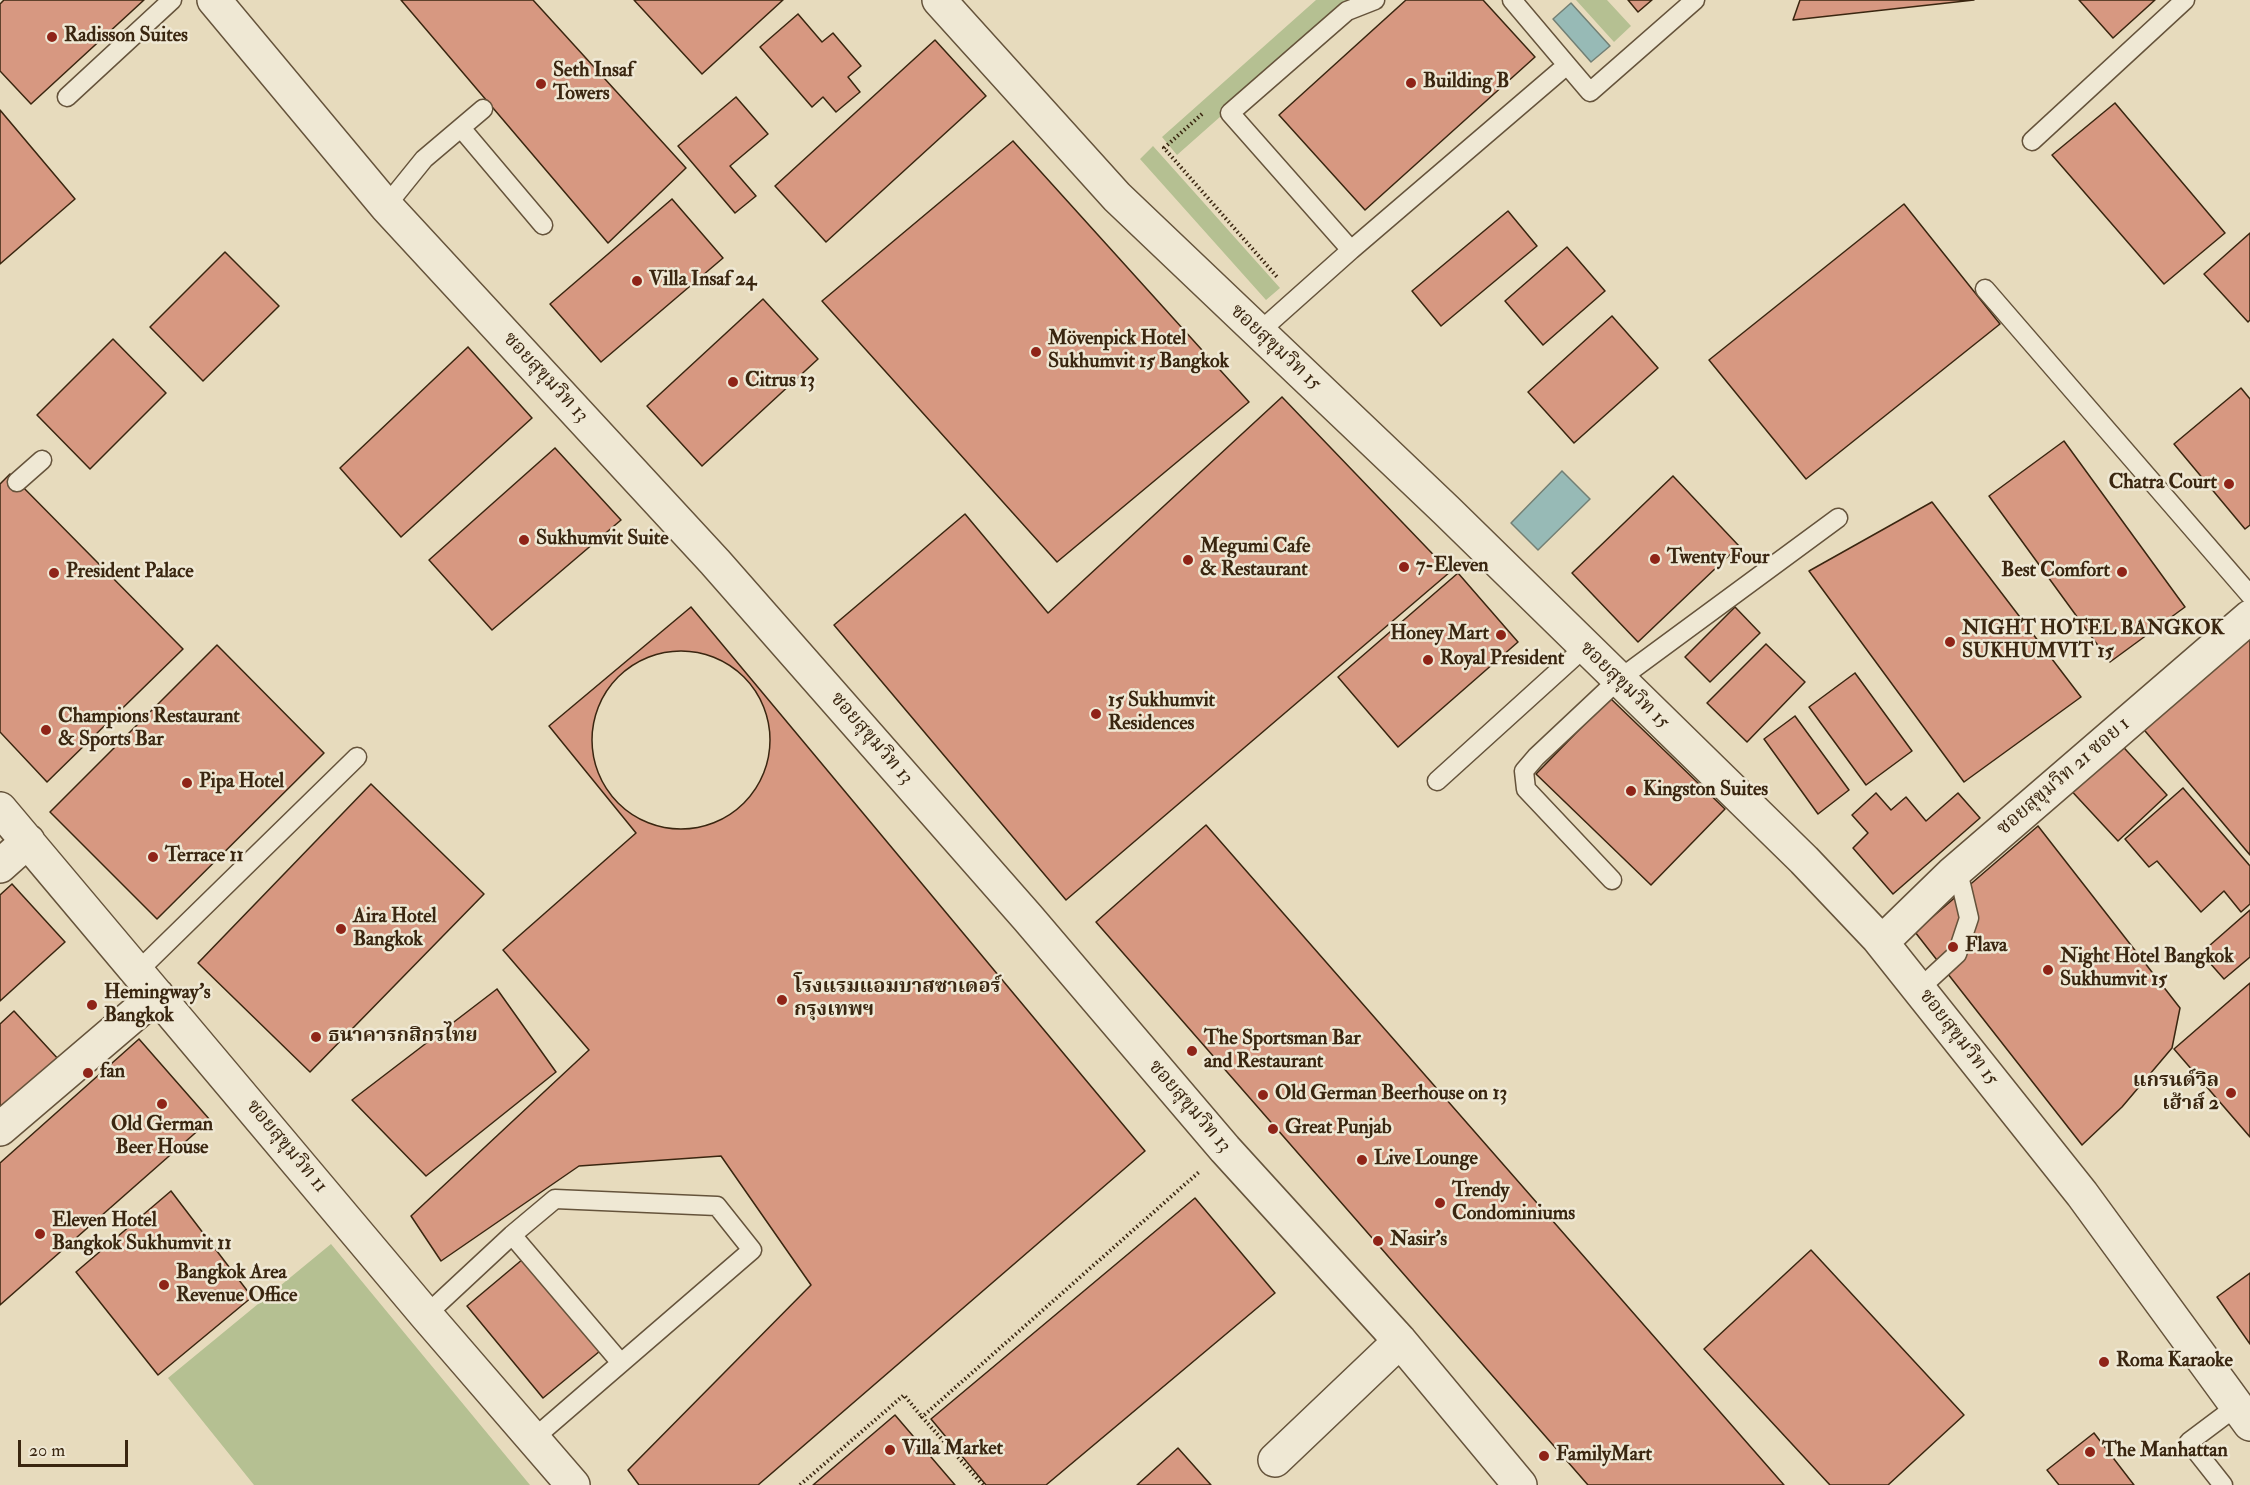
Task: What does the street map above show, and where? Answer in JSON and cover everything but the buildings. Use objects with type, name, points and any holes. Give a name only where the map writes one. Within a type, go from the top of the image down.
[{"type":"street","name":"ซอยสุขุมวิท 13","points":[[214,0],[386,206],[715,562],[1028,918],[1225,1149],[1400,1341],[1521,1485]]},
{"type":"street","name":"ซอยสุขุมวิท 15","points":[[939,0],[1117,197],[1447,511],[1804,861],[1882,942],[2082,1194],[2244,1415]]},
{"type":"street","name":"ซอยสุขุมวิท 21 ซอย 1","points":[[1882,942],[1952,874],[2250,617]]},
{"type":"street","name":"ซอยสุขุมวิท 11","points":[[0,809],[426,1315],[573,1485]]},
{"type":"street","points":[[0,866],[28,841]]},
{"type":"street","points":[[0,1129],[147,983]]},
{"type":"street","points":[[1275,1460],[1400,1341]]},
{"type":"lane","points":[[67,97],[172,0]]},
{"type":"lane","points":[[1351,250],[1230,113],[1347,10],[1375,0]]},
{"type":"lane","points":[[1512,0],[1590,92],[1695,0]]},
{"type":"lane","points":[[2032,141],[2185,0]]},
{"type":"lane","points":[[1259,332],[1567,64]]},
{"type":"lane","points":[[386,206],[424,159],[483,109]]},
{"type":"lane","points":[[461,128],[543,225]]},
{"type":"lane","points":[[1985,289],[2250,595]]},
{"type":"lane","points":[[17,482],[42,459]]},
{"type":"lane","points":[[1612,880],[1526,789],[1524,771],[1536,756],[1618,680],[1838,518]]},
{"type":"lane","points":[[1437,781],[1585,647]]},
{"type":"lane","points":[[147,983],[357,758]]},
{"type":"lane","points":[[1919,988],[1957,954],[1969,918],[1961,885],[1952,874]]},
{"type":"lane","points":[[426,1315],[512,1235],[555,1199],[717,1206],[752,1250],[533,1438]]},
{"type":"lane","points":[[512,1235],[621,1363]]},
{"type":"lane","points":[[2223,1485],[2190,1442],[2244,1415]]},
{"type":"path","points":[[922,1418],[1225,1149]]},
{"type":"path","points":[[800,1485],[903,1395],[982,1485]]},
{"type":"green space","points":[[1316,0],[1352,0],[1177,155],[1162,137]]},
{"type":"green space","points":[[1576,0],[1607,0],[1631,26],[1614,42]]},
{"type":"green space","points":[[1153,146],[1280,288],[1266,300],[1140,159]]},
{"type":"green space","points":[[331,1244],[530,1485],[254,1485],[168,1378]]},
{"type":"water","points":[[1571,3],[1610,46],[1591,62],[1553,19]]},
{"type":"water","points":[[1562,471],[1590,499],[1538,550],[1511,523]]},
{"type":"place","name":"Radisson Suites","points":[[52,37]]},
{"type":"place","name":"Building B","points":[[1411,83]]},
{"type":"place","name":"Seth Insaf Towers","points":[[541,84]]},
{"type":"place","name":"Villa Insaf 24","points":[[637,281]]},
{"type":"place","name":"Mövenpick Hotel Sukhumvit 15 Bangkok","points":[[1036,352]]},
{"type":"place","name":"Citrus 13","points":[[733,382]]},
{"type":"place","name":"Chatra Court","points":[[2229,484]]},
{"type":"place","name":"Sukhumvit Suite","points":[[524,540]]},
{"type":"place","name":"Twenty Four","points":[[1655,559]]},
{"type":"place","name":"Megumi Cafe & Restaurant","points":[[1188,560]]},
{"type":"place","name":"7-Eleven","points":[[1404,567]]},
{"type":"place","name":"Best Comfort","points":[[2122,572]]},
{"type":"place","name":"President Palace","points":[[54,573]]},
{"type":"place","name":"Honey Mart","points":[[1501,635]]},
{"type":"place","name":"NIGHT HOTEL BANGKOK SUKHUMVIT 15","points":[[1950,642]]},
{"type":"place","name":"Royal President","points":[[1428,660]]},
{"type":"place","name":"15 Sukhumvit Residences","points":[[1096,714]]},
{"type":"place","name":"Champions Restaurant & Sports Bar","points":[[46,730]]},
{"type":"place","name":"Pipa Hotel","points":[[187,783]]},
{"type":"place","name":"Kingston Suites","points":[[1631,791]]},
{"type":"place","name":"Terrace 11","points":[[153,857]]},
{"type":"place","name":"Aira Hotel Bangkok","points":[[341,929]]},
{"type":"place","name":"Flava","points":[[1953,947]]},
{"type":"place","name":"Night Hotel Bangkok Sukhumvit 15","points":[[2048,970]]},
{"type":"place","name":"โรงแรมแอมบาสซาเดอร์ กรุงเทพฯ","points":[[782,1000]]},
{"type":"place","name":"Hemingway's Bangkok","points":[[92,1005]]},
{"type":"place","name":"ธนาคารกสิกรไทย","points":[[316,1037]]},
{"type":"place","name":"The Sportsman Bar and Restaurant","points":[[1192,1051]]},
{"type":"place","name":"fan","points":[[88,1073]]},
{"type":"place","name":"แกรนด์วิล เฮ้าส์ 2","points":[[2231,1093]]},
{"type":"place","name":"Old German Beerhouse on 13","points":[[1263,1095]]},
{"type":"place","name":"Old German Beer House","points":[[162,1104]]},
{"type":"place","name":"Great Punjab","points":[[1273,1129]]},
{"type":"place","name":"Live Lounge","points":[[1362,1160]]},
{"type":"place","name":"Trendy Condominiums","points":[[1440,1203]]},
{"type":"place","name":"Eleven Hotel Bangkok Sukhumvit 11","points":[[40,1234]]},
{"type":"place","name":"Nasir's","points":[[1378,1241]]},
{"type":"place","name":"Bangkok Area Revenue Office","points":[[164,1285]]},
{"type":"place","name":"Roma Karaoke","points":[[2104,1362]]},
{"type":"place","name":"Villa Market","points":[[890,1450]]},
{"type":"place","name":"The Manhattan","points":[[2090,1452]]},
{"type":"place","name":"FamilyMart","points":[[1544,1456]]}]
